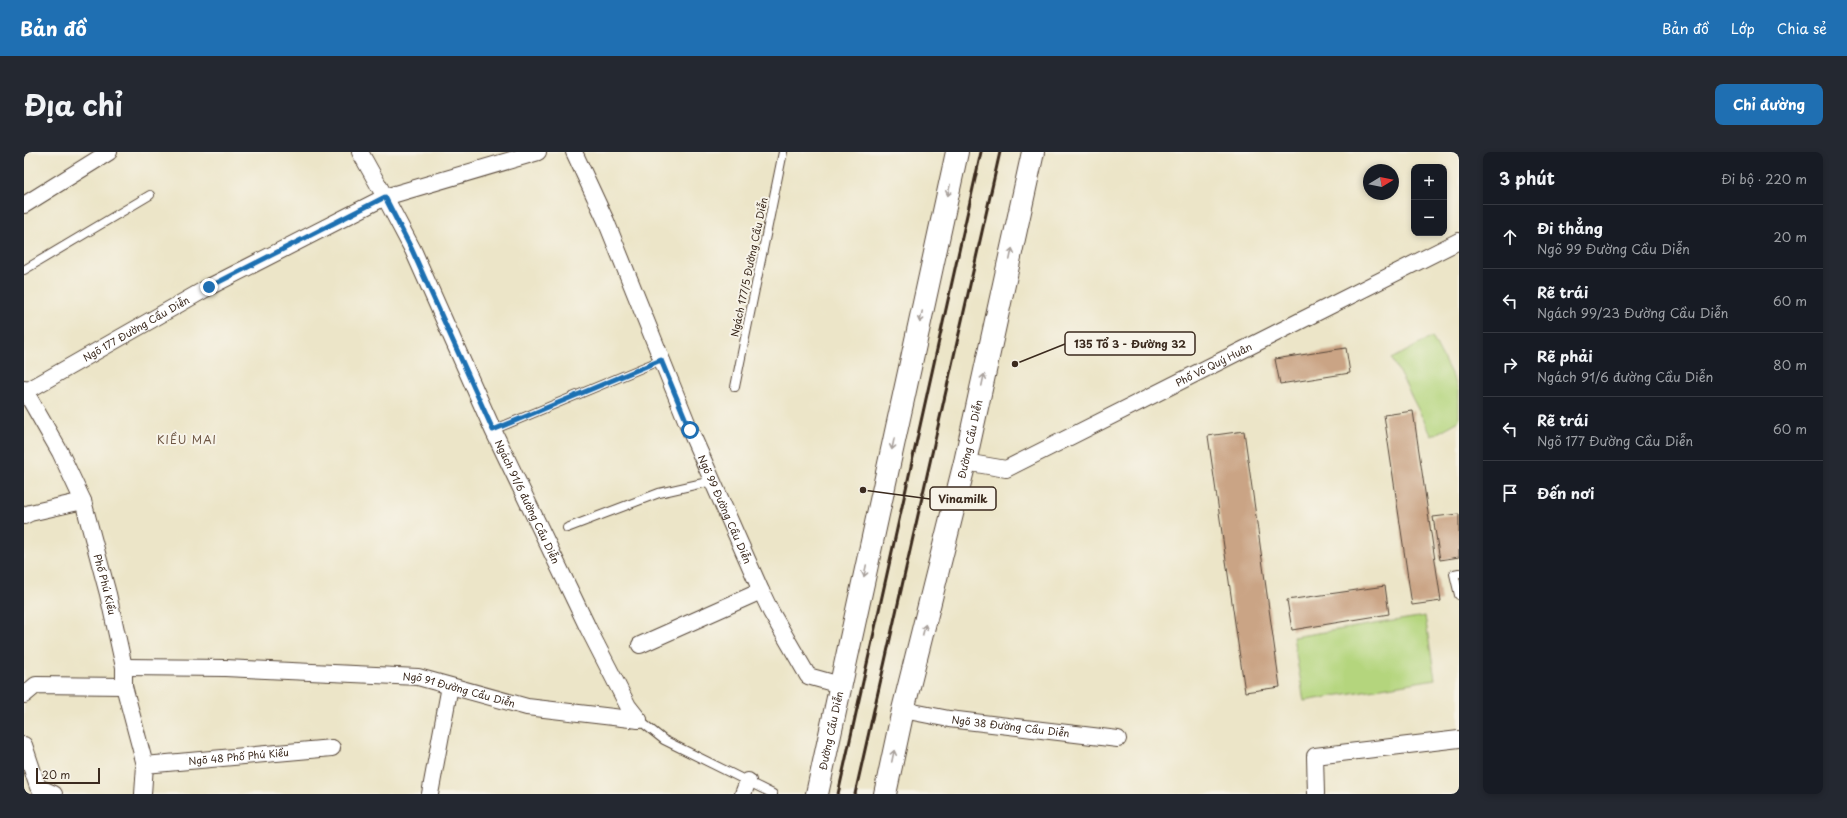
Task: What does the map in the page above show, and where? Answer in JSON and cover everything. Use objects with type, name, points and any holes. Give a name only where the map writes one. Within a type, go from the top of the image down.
[{"type":"highway","name":"Đường Cầu Diễn","points":[[817,794],[957,152]]},
{"type":"highway","name":"Đường Cầu Diễn","points":[[885,794],[903,710],[965,462],[1033,152]]},
{"type":"street","points":[[24,205],[109,152]]},
{"type":"street","name":"Ngách 91/6 đường Cầu Diễn","points":[[360,152],[412,250],[493,430],[588,628],[628,706],[639,720]]},
{"type":"street","name":"Ngõ 177 Đường Cầu Diễn","points":[[25,390],[209,287],[385,197],[538,152]]},
{"type":"street","name":"Ngõ 99 Đường Cầu Diễn","points":[[574,152],[606,220],[661,360],[712,481],[771,612],[808,676],[840,685]]},
{"type":"street","name":"Phố Võ Quý Huân","points":[[965,462],[1006,469],[1459,241]]},
{"type":"street","name":"Phố Phú Kiều","points":[[25,390],[60,452],[83,501],[108,594],[124,667],[124,686],[145,765],[143,794]]},
{"type":"street","points":[[24,516],[30,513],[83,501]]},
{"type":"street","points":[[640,645],[761,591]]},
{"type":"street","name":"Ngõ 91 Đường Cầu Diễn","points":[[124,667],[225,668],[418,677],[527,707],[639,720]]},
{"type":"street","points":[[24,695],[36,685],[124,686]]},
{"type":"street","points":[[430,794],[450,686]]},
{"type":"street","name":"Ngõ 38 Đường Cầu Diễn","points":[[903,710],[949,719],[1118,739]]},
{"type":"street","points":[[1316,794],[1315,756],[1459,739]]},
{"type":"street","points":[[24,745],[38,787],[54,794]]},
{"type":"street","name":"Ngõ 48 Phố Phú Kiều","points":[[145,765],[332,748]]},
{"type":"lane","name":"Ngách 177/5 Đường Cầu Diễn","points":[[735,387],[783,152]]},
{"type":"lane","points":[[24,270],[150,195]]},
{"type":"lane","points":[[493,430],[661,360]]},
{"type":"lane","points":[[568,528],[659,493],[712,481]]},
{"type":"lane","points":[[1459,573],[1454,574],[1459,595]]},
{"type":"lane","points":[[639,720],[664,740],[745,788],[774,794]]},
{"type":"green space","points":[[1432,337],[1459,389],[1459,421],[1432,436],[1392,359]]},
{"type":"green space","points":[[1425,616],[1435,679],[1304,701],[1293,637]]},
{"type":"building","points":[[1346,348],[1350,373],[1280,384],[1275,359]]},
{"type":"building","points":[[1413,411],[1441,601],[1412,605],[1384,415]]},
{"type":"building","points":[[1244,431],[1280,687],[1245,692],[1208,436]]},
{"type":"building","points":[[1459,514],[1459,557],[1440,560],[1433,517]]},
{"type":"building","points":[[1385,586],[1389,614],[1292,630],[1287,600]]},
{"type":"railway","points":[[838,794],[981,152]]},
{"type":"railway","points":[[855,794],[1000,152]]},
{"type":"place","name":"135 Tổ 3 - Đường 32","points":[[1015,364]]},
{"type":"place","name":"Vinamilk","points":[[863,490]]},
{"type":"district","name":"KIỀU MAI","points":[[187,440]]},
{"type":"route","points":[[209,287],[385,197],[412,250],[493,430],[661,360],[690,430]]}]
